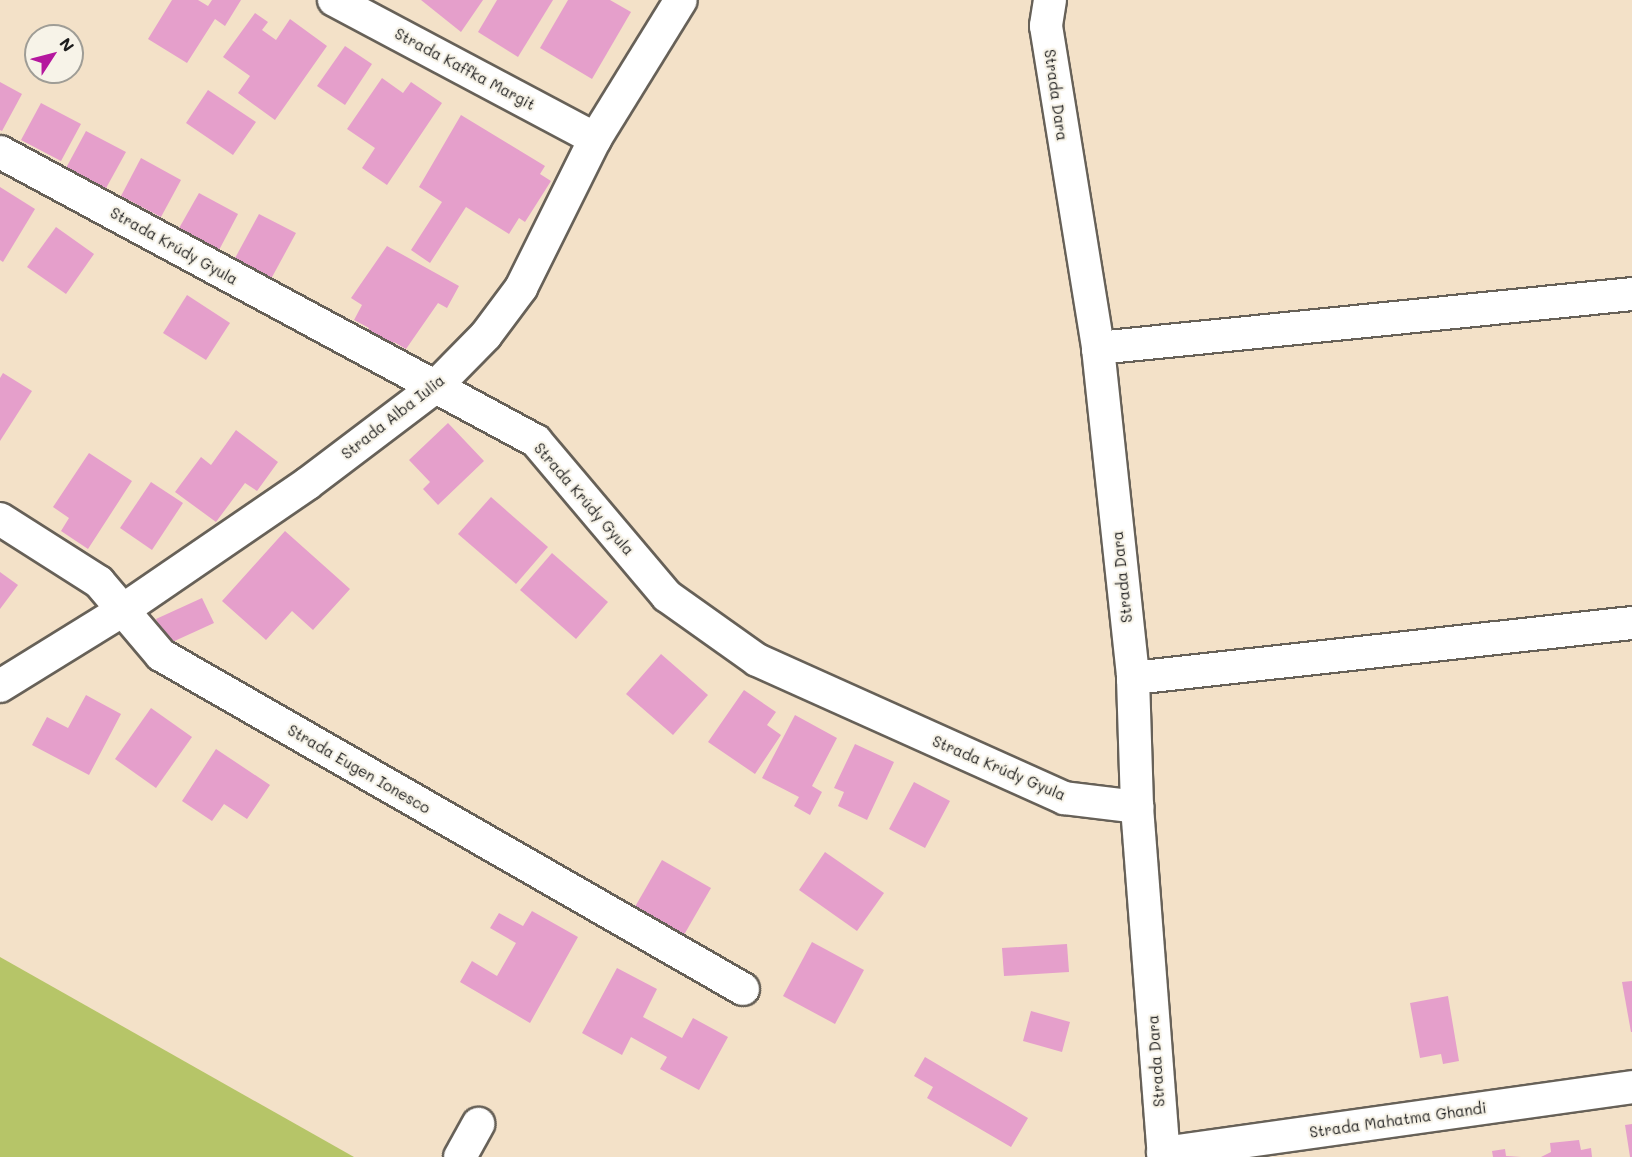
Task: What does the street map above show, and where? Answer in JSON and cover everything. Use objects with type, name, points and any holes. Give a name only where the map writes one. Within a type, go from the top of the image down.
[{"type":"street","name":"Strada Kaffka Margit","points":[[334,0],[595,139]]},
{"type":"street","name":"Strada Alba Iulia","points":[[0,686],[123,610],[307,484],[434,388],[521,288],[595,139],[681,0]]},
{"type":"street","name":"Strada Dara","points":[[1050,0],[1046,26],[1057,110],[1098,348],[1133,678],[1137,807],[1164,1155]]},
{"type":"street","name":"Strada Krúdy Gyula","points":[[0,152],[536,441],[667,596],[757,660],[1064,798],[1137,807]]},
{"type":"street","points":[[1098,348],[1632,294]]},
{"type":"street","name":"Strada Eugen Ionesco","points":[[0,519],[99,582],[161,655],[742,989]]},
{"type":"street","points":[[1133,678],[1632,623]]},
{"type":"street","name":"Strada Mahatma Ghandi","points":[[1164,1155],[1632,1087]]},
{"type":"street","points":[[460,1157],[478,1124]]},
{"type":"green space","points":[[0,957],[354,1157],[0,1157]]},
{"type":"building","points":[[172,0],[198,0],[208,6],[212,0],[241,0],[225,26],[215,19],[187,63],[148,39]]},
{"type":"building","points":[[421,0],[483,0],[461,32]]},
{"type":"building","points":[[497,0],[553,0],[518,57],[478,32]]},
{"type":"building","points":[[568,0],[610,0],[631,12],[592,79],[540,48]]},
{"type":"building","points":[[255,13],[268,22],[262,30],[276,40],[290,19],[327,46],[275,120],[238,93],[250,76],[223,57]]},
{"type":"building","points":[[345,46],[372,64],[345,105],[317,86]]},
{"type":"building","points":[[382,78],[403,93],[411,82],[442,103],[387,185],[362,168],[375,148],[347,129]]},
{"type":"building","points":[[0,82],[22,94],[2,131],[0,130]]},
{"type":"building","points":[[208,90],[256,122],[233,155],[186,123]]},
{"type":"building","points":[[41,103],[81,124],[61,161],[21,140]]},
{"type":"building","points":[[461,115],[545,166],[540,174],[551,181],[525,222],[519,218],[509,234],[466,207],[430,263],[411,250],[442,202],[419,187]]},
{"type":"building","points":[[86,131],[126,152],[105,190],[66,168]]},
{"type":"building","points":[[141,158],[181,180],[161,217],[121,196]]},
{"type":"building","points":[[0,187],[35,209],[3,262],[0,260]]},
{"type":"building","points":[[199,193],[238,214],[218,252],[178,230]]},
{"type":"building","points":[[259,214],[296,233],[271,279],[234,260]]},
{"type":"building","points":[[56,227],[94,254],[66,294],[27,267]]},
{"type":"building","points":[[387,246],[459,286],[447,308],[438,303],[406,349],[394,342],[390,350],[365,336],[369,328],[354,320],[362,305],[351,298]]},
{"type":"building","points":[[187,295],[230,323],[206,360],[163,333]]},
{"type":"building","points":[[3,373],[32,391],[0,441],[0,378]]},
{"type":"building","points":[[448,423],[484,461],[438,505],[423,489],[430,482],[409,460]]},
{"type":"building","points":[[236,430],[278,462],[257,491],[245,483],[216,522],[175,492],[201,457],[211,465]]},
{"type":"building","points":[[89,453],[132,481],[88,549],[61,531],[69,518],[53,507]]},
{"type":"building","points":[[151,482],[183,503],[152,550],[120,528]]},
{"type":"building","points":[[491,497],[548,547],[516,584],[458,534]]},
{"type":"building","points":[[285,531],[350,589],[313,630],[292,611],[266,640],[222,601]]},
{"type":"building","points":[[552,553],[608,602],[576,639],[520,590]]},
{"type":"building","points":[[0,572],[18,585],[0,609]]},
{"type":"building","points":[[202,598],[214,623],[168,644],[156,619]]},
{"type":"building","points":[[661,654],[708,695],[673,735],[626,694]]},
{"type":"building","points":[[744,690],[776,712],[767,725],[781,735],[755,774],[708,742]]},
{"type":"building","points":[[86,695],[121,714],[89,775],[32,745],[47,717],[68,728]]},
{"type":"building","points":[[151,708],[192,737],[156,788],[115,759]]},
{"type":"building","points":[[795,715],[837,738],[812,786],[822,792],[810,815],[794,806],[799,797],[762,778]]},
{"type":"building","points":[[855,744],[894,762],[867,820],[838,806],[844,792],[834,788]]},
{"type":"building","points":[[216,749],[270,785],[247,819],[224,804],[212,821],[182,801]]},
{"type":"building","points":[[914,782],[950,801],[925,848],[889,829]]},
{"type":"building","points":[[825,852],[884,893],[857,931],[799,890]]},
{"type":"building","points":[[662,860],[711,888],[681,940],[632,912]]},
{"type":"building","points":[[532,911],[578,937],[530,1023],[460,982],[472,961],[497,976],[516,943],[490,928],[499,913],[523,926]]},
{"type":"building","points":[[812,942],[864,970],[835,1024],[783,996]]},
{"type":"building","points":[[1067,944],[1069,972],[1004,976],[1002,948]]},
{"type":"building","points":[[617,968],[657,989],[643,1017],[682,1038],[693,1018],[728,1037],[699,1090],[660,1069],[667,1057],[631,1037],[622,1055],[582,1033]]},
{"type":"building","points":[[1632,981],[1632,1032],[1631,1032],[1622,982]]},
{"type":"building","points":[[1448,996],[1459,1061],[1443,1064],[1441,1054],[1420,1058],[1410,1003]]},
{"type":"building","points":[[1031,1011],[1070,1022],[1062,1052],[1023,1041]]},
{"type":"building","points":[[925,1057],[1028,1118],[1011,1147],[927,1098],[933,1087],[914,1076]]},
{"type":"building","points":[[1632,1124],[1632,1157],[1630,1157],[1625,1125]]},
{"type":"building","points":[[1579,1140],[1581,1150],[1591,1148],[1592,1157],[1541,1157],[1551,1152],[1550,1143]]},
{"type":"building","points":[[1505,1149],[1506,1156],[1521,1157],[1493,1157],[1492,1151]]}]
